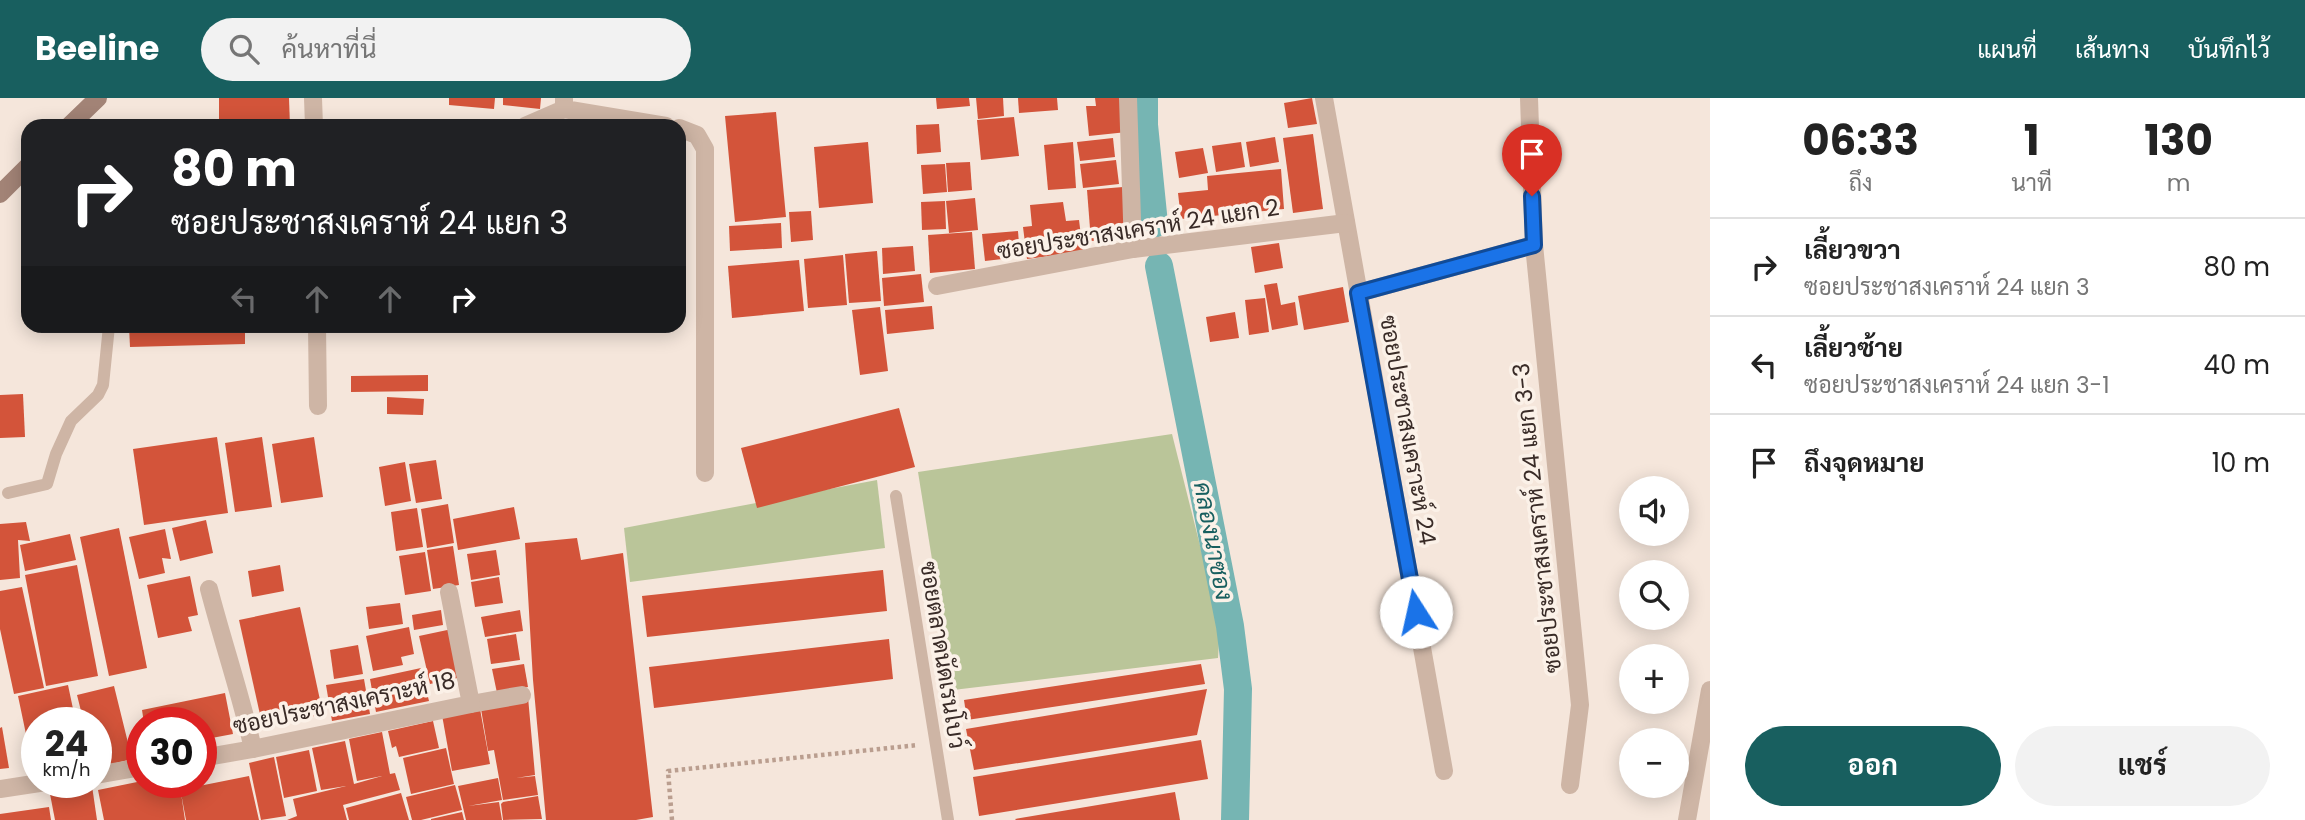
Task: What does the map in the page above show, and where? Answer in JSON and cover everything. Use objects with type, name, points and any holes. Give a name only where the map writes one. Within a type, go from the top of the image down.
[{"type":"main road","points":[[76,119],[98,98]]},
{"type":"main road","points":[[0,194],[21,173]]},
{"type":"street","points":[[313,98],[314,119]]},
{"type":"street","points":[[1128,98],[1133,249]]},
{"type":"street","name":"ซอยประชาสงเคราะห์ 24","points":[[1324,98],[1444,771]]},
{"type":"street","name":"ซอยประชาสงเคราห์ 24 แยก 3-3","points":[[1529,98],[1534,245],[1580,705],[1570,785]]},
{"type":"street","points":[[537,119],[564,103],[635,119]]},
{"type":"street","points":[[686,131],[697,135],[705,149],[705,473]]},
{"type":"street","name":"ซอยประชาสงเคราห์ 24 แยก 2","points":[[937,286],[1133,249],[1346,223]]},
{"type":"street","points":[[1358,293],[1534,245]]},
{"type":"street","points":[[317,333],[318,406]]},
{"type":"street","points":[[209,589],[227,659],[240,693],[253,750]]},
{"type":"street","name":"ซอยประชาสงเคราะห์ 18","points":[[217,756],[471,704],[449,592]]},
{"type":"street","points":[[1687,820],[1710,690]]},
{"type":"street","points":[[471,704],[522,695]]},
{"type":"street","points":[[0,789],[21,786]]},
{"type":"lane","points":[[8,493],[47,484],[56,454],[71,421],[98,395],[103,385],[108,333]]},
{"type":"lane","name":"ซอยตลาดนัดเรนโบว์","points":[[896,496],[948,820]]},
{"type":"path","points":[[672,820],[668,771],[937,744]]},
{"type":"green space","points":[[1172,434],[1220,625],[1218,658],[953,690],[918,472]]},
{"type":"green space","points":[[877,480],[885,548],[630,582],[624,528]]},
{"type":"building","points":[[219,98],[289,98],[290,119],[219,119]]},
{"type":"building","points":[[449,98],[495,98],[494,109],[449,105]]},
{"type":"building","points":[[503,98],[541,98],[540,109],[503,105]]},
{"type":"building","points":[[936,98],[969,98],[970,106],[937,109]]},
{"type":"building","points":[[976,98],[1003,98],[1004,116],[978,119]]},
{"type":"building","points":[[1018,98],[1057,98],[1058,110],[1019,113]]},
{"type":"building","points":[[1095,98],[1123,98],[1127,132],[1089,136],[1086,106],[1096,106]]},
{"type":"building","points":[[1312,98],[1317,124],[1288,128],[1284,103]]},
{"type":"building","points":[[776,112],[786,217],[735,222],[725,116]]},
{"type":"building","points":[[1014,117],[1019,156],[981,160],[977,120]]},
{"type":"building","points":[[939,124],[941,152],[917,154],[916,125]]},
{"type":"building","points":[[1313,134],[1323,209],[1293,213],[1283,138]]},
{"type":"building","points":[[1275,137],[1279,162],[1250,167],[1246,142]]},
{"type":"building","points":[[1113,138],[1115,157],[1080,161],[1077,142]]},
{"type":"building","points":[[868,142],[873,203],[819,208],[814,147]]},
{"type":"building","points":[[1073,142],[1076,188],[1048,190],[1044,145]]},
{"type":"building","points":[[1241,142],[1245,167],[1216,172],[1212,146]]},
{"type":"building","points":[[1203,148],[1208,173],[1179,178],[1175,152]]},
{"type":"building","points":[[1116,160],[1119,184],[1083,188],[1080,164]]},
{"type":"building","points":[[970,162],[972,190],[948,192],[946,163]]},
{"type":"building","points":[[945,164],[947,192],[923,194],[921,165]]},
{"type":"building","points":[[1281,169],[1284,209],[1181,219],[1178,193],[1208,190],[1207,176]]},
{"type":"building","points":[[1123,187],[1127,237],[1091,241],[1087,190]]},
{"type":"building","points":[[975,198],[978,230],[949,233],[946,201]]},
{"type":"building","points":[[945,201],[946,229],[922,230],[921,202]]},
{"type":"building","points":[[1063,202],[1066,221],[1079,220],[1083,252],[1027,259],[1023,227],[1032,226],[1030,205]]},
{"type":"building","points":[[811,211],[813,240],[791,242],[789,212]]},
{"type":"building","points":[[781,223],[782,248],[730,251],[729,226]]},
{"type":"building","points":[[1018,231],[1020,257],[985,261],[982,234]]},
{"type":"building","points":[[972,232],[975,269],[930,273],[928,235]]},
{"type":"building","points":[[1279,243],[1283,268],[1255,273],[1251,247]]},
{"type":"building","points":[[913,246],[915,271],[883,274],[882,248]]},
{"type":"building","points":[[877,251],[881,301],[849,303],[845,254]]},
{"type":"building","points":[[843,255],[847,305],[808,308],[804,259]]},
{"type":"building","points":[[799,260],[804,311],[732,318],[728,266]]},
{"type":"building","points":[[921,274],[924,302],[884,306],[882,278]]},
{"type":"building","points":[[1277,283],[1281,305],[1295,302],[1298,325],[1272,330],[1264,285]]},
{"type":"building","points":[[1343,287],[1349,322],[1304,330],[1298,296]]},
{"type":"building","points":[[1265,298],[1269,332],[1249,335],[1245,300]]},
{"type":"building","points":[[932,306],[934,329],[887,334],[885,310]]},
{"type":"building","points":[[880,307],[888,371],[860,375],[852,310]]},
{"type":"building","points":[[1235,312],[1239,338],[1210,342],[1206,317]]},
{"type":"building","points":[[129,333],[245,333],[245,344],[130,347]]},
{"type":"building","points":[[428,375],[428,391],[351,392],[351,376]]},
{"type":"building","points":[[23,394],[25,437],[0,438],[0,395]]},
{"type":"building","points":[[387,397],[424,399],[423,415],[387,414]]},
{"type":"building","points":[[899,408],[915,467],[757,508],[741,448]]},
{"type":"building","points":[[217,437],[228,513],[144,525],[133,449]]},
{"type":"building","points":[[262,437],[272,507],[235,512],[225,443]]},
{"type":"building","points":[[314,437],[323,497],[281,503],[272,444]]},
{"type":"building","points":[[436,460],[442,499],[416,503],[409,464]]},
{"type":"building","points":[[405,462],[411,501],[385,506],[379,467]]},
{"type":"building","points":[[448,504],[454,543],[427,548],[421,509]]},
{"type":"building","points":[[514,507],[520,539],[458,550],[453,519]]},
{"type":"building","points":[[417,508],[423,547],[396,551],[391,512]]},
{"type":"building","points":[[206,520],[213,553],[180,561],[172,528]]},
{"type":"building","points":[[26,522],[30,541],[18,540],[20,578],[0,580],[0,524]]},
{"type":"building","points":[[119,528],[147,668],[109,676],[80,537]]},
{"type":"building","points":[[165,529],[171,559],[162,558],[165,573],[139,579],[129,537]]},
{"type":"building","points":[[70,534],[76,560],[25,571],[20,545]]},
{"type":"building","points":[[577,538],[581,560],[623,553],[653,817],[636,820],[546,820],[533,680],[525,543]]},
{"type":"building","points":[[453,546],[459,585],[433,589],[427,550]]},
{"type":"building","points":[[496,550],[500,575],[471,580],[467,554]]},
{"type":"building","points":[[425,552],[431,591],[405,595],[399,556]]},
{"type":"building","points":[[77,565],[98,676],[46,686],[25,575]]},
{"type":"building","points":[[280,565],[284,591],[252,597],[248,571]]},
{"type":"building","points":[[883,570],[887,611],[647,637],[642,596]]},
{"type":"building","points":[[190,576],[198,615],[188,617],[192,631],[158,638],[147,585]]},
{"type":"building","points":[[499,577],[503,603],[475,607],[471,582]]},
{"type":"building","points":[[22,587],[44,688],[14,694],[0,629],[0,591]]},
{"type":"building","points":[[400,603],[403,624],[369,629],[366,607]]},
{"type":"building","points":[[300,607],[323,714],[263,728],[239,620]]},
{"type":"building","points":[[441,610],[443,625],[414,630],[412,615]]},
{"type":"building","points":[[520,610],[523,631],[485,637],[481,617]]},
{"type":"building","points":[[409,627],[414,654],[401,657],[403,665],[373,671],[366,636]]},
{"type":"building","points":[[452,629],[462,677],[430,684],[419,636]]},
{"type":"building","points":[[516,634],[520,660],[491,664],[487,639]]},
{"type":"building","points":[[889,639],[893,679],[654,708],[649,667]]},
{"type":"building","points":[[358,645],[363,674],[334,679],[330,650]]},
{"type":"building","points":[[524,664],[528,687],[497,693],[492,669]]},
{"type":"building","points":[[1201,664],[1205,684],[967,720],[964,700]]},
{"type":"building","points":[[421,668],[429,701],[376,712],[370,679]]},
{"type":"building","points":[[364,679],[370,714],[332,721],[326,685]]},
{"type":"building","points":[[68,685],[73,707],[21,707],[21,710],[18,696]]},
{"type":"building","points":[[114,686],[126,735],[126,760],[112,764],[112,707],[80,707],[77,695]]},
{"type":"building","points":[[1207,689],[1197,735],[974,770],[966,729]]},
{"type":"building","points":[[225,693],[233,734],[217,737],[217,707],[157,707]]},
{"type":"building","points":[[528,697],[535,775],[516,778],[535,776],[538,795],[503,800],[494,750],[488,751],[481,709]]},
{"type":"building","points":[[480,709],[490,764],[452,771],[442,715]]},
{"type":"building","points":[[433,721],[439,748],[399,757],[396,746],[392,748],[388,731]]},
{"type":"building","points":[[2,727],[9,768],[0,769],[0,728]]},
{"type":"building","points":[[382,732],[390,774],[395,773],[400,790],[343,805],[347,820],[287,820],[297,816],[293,799],[346,786],[321,790],[312,748],[345,741],[354,784],[382,776],[357,781],[349,739]]},
{"type":"building","points":[[1201,740],[1208,779],[979,816],[973,777]]},
{"type":"building","points":[[446,748],[454,784],[411,794],[403,758]]},
{"type":"building","points":[[309,750],[317,791],[284,798],[276,757]]},
{"type":"building","points":[[274,757],[286,816],[261,820],[249,763]]},
{"type":"building","points":[[249,776],[259,820],[186,820],[182,798],[217,798],[217,782]]},
{"type":"building","points":[[498,778],[502,800],[468,806],[499,802],[502,820],[466,820],[458,786]]},
{"type":"building","points":[[126,784],[126,798],[182,798],[185,820],[104,820],[100,798],[112,798],[112,787]]},
{"type":"building","points":[[455,785],[462,810],[412,820],[406,797]]},
{"type":"building","points":[[1175,792],[1180,820],[1015,819]]},
{"type":"building","points":[[401,793],[409,820],[349,820],[346,808]]},
{"type":"building","points":[[538,796],[542,819],[503,820],[503,802]]},
{"type":"building","points":[[51,798],[94,798],[97,820],[55,820]]},
{"type":"building","points":[[49,807],[51,820],[0,820],[0,814]]},
{"type":"building","points":[[462,812],[464,820],[431,820],[431,819]]},
{"type":"waterway","name":"คลองนาซอง","points":[[1144,98],[1144,125],[1154,224]]},
{"type":"waterway","name":"คลองนาซอง","points":[[1159,266],[1230,626],[1238,689],[1235,820]]},
{"type":"route","points":[[1416,612],[1358,293],[1534,245],[1532,196]]}]
